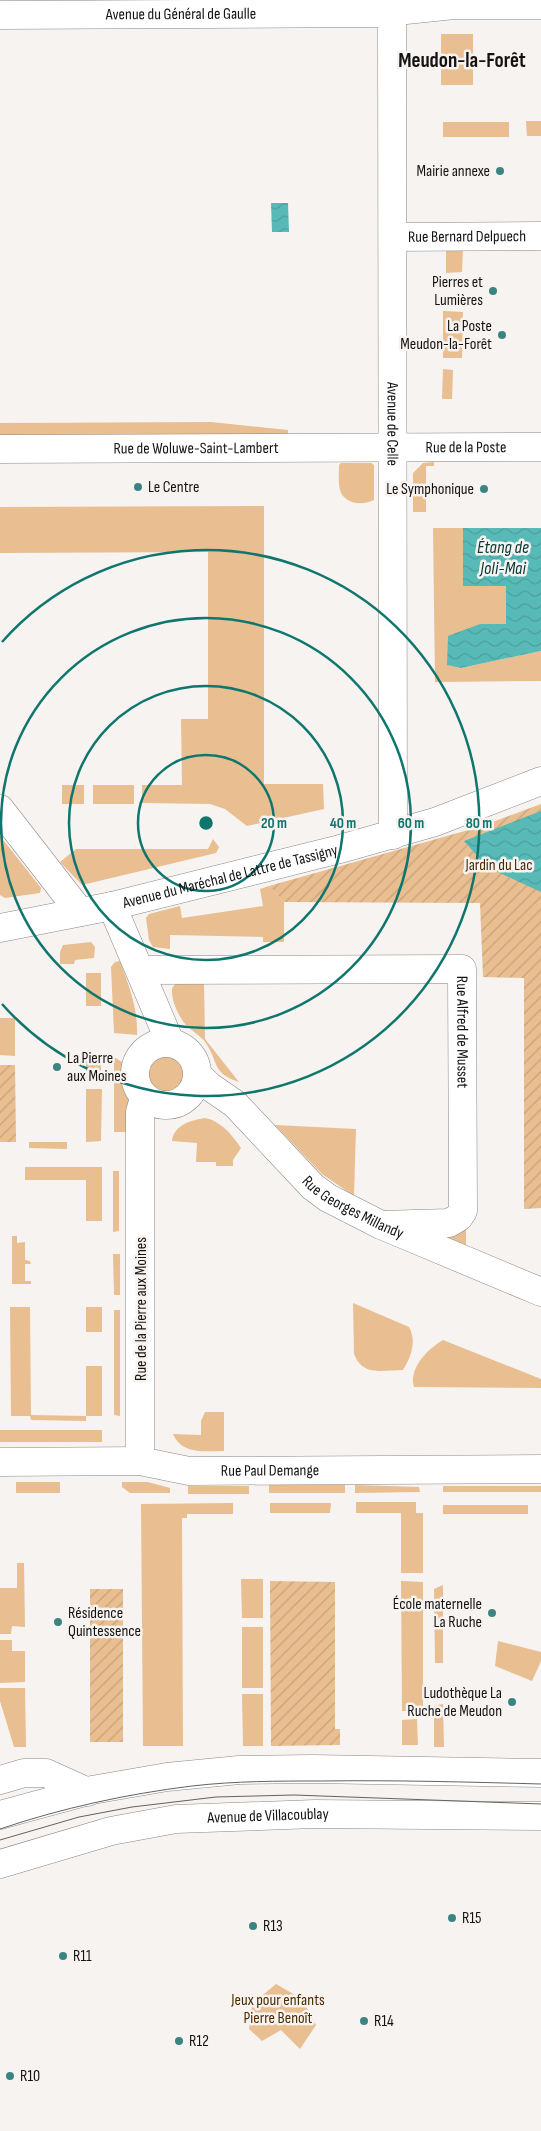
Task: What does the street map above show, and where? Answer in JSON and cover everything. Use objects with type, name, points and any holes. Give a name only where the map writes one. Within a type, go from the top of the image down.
[{"type":"street","name":"Avenue du Général de Gaulle","points":[[0,15],[382,9],[454,5],[541,5]]},
{"type":"street","name":"Avenue de Celle","points":[[382,9],[392,237],[392,834]]},
{"type":"street","name":"Rue Bernard Delpuech","points":[[392,237],[541,236]]},
{"type":"street","name":"Rue de la Poste","points":[[393,446],[541,447]]},
{"type":"street","name":"Rue de Woluwe-Saint-Lambert","points":[[0,449],[393,446]]},
{"type":"street","name":"Avenue du Maréchal de Lattre de Tassigny","points":[[0,928],[112,906],[392,834],[435,822],[541,781]]},
{"type":"street","points":[[0,808],[80,912]]},
{"type":"street","points":[[112,906],[170,1042]]},
{"type":"street","name":"Rue Alfred de Musset","points":[[140,970],[462,969],[463,1212],[459,1217],[449,1222],[382,1225]]},
{"type":"street","points":[[170,1042],[187,1050],[193,1057],[198,1075],[192,1093],[185,1100],[166,1106],[144,1098],[136,1083],[134,1073],[137,1062],[150,1047],[170,1042]]},
{"type":"street","name":"Rue Georges Millandy","points":[[198,1075],[209,1086],[235,1104],[313,1187],[328,1198],[382,1225],[541,1292]]},
{"type":"street","name":"Rue de la Pierre aux Moines","points":[[140,1461],[140,1112],[144,1098]]},
{"type":"street","points":[[141,1157],[152,1144],[164,1121],[176,1104]]},
{"type":"street","name":"Rue Paul Demange","points":[[0,1462],[140,1461],[189,1471],[541,1469]]},
{"type":"street","points":[[0,1815],[88,1792],[167,1777],[239,1770],[313,1768],[541,1773]]},
{"type":"street","points":[[0,1780],[24,1773],[46,1772],[88,1792]]},
{"type":"street","name":"Avenue de Villacoublay","points":[[0,1864],[112,1831],[176,1819],[315,1814],[541,1816]]},
{"type":"green space","points":[[441,34],[473,34],[473,85],[441,85]]},
{"type":"green space","points":[[526,121],[541,121],[541,136],[527,136]]},
{"type":"green space","points":[[443,122],[509,122],[509,137],[443,137]]},
{"type":"green space","points":[[446,248],[463,248],[462,272],[446,273]]},
{"type":"green space","points":[[443,311],[463,312],[462,358],[443,358]]},
{"type":"green space","points":[[443,369],[453,370],[452,399],[442,399]]},
{"type":"green space","points":[[211,422],[288,430],[288,436],[0,440],[0,423]]},
{"type":"green space","points":[[434,462],[434,466],[426,466],[426,512],[413,512],[413,473],[423,463]]},
{"type":"green space","points":[[341,463],[371,463],[374,465],[374,500],[359,503],[350,501],[342,495],[339,481],[339,465]]},
{"type":"green space","points":[[264,506],[264,784],[323,784],[324,809],[247,826],[225,809],[210,804],[142,803],[142,785],[182,785],[181,719],[208,719],[208,552],[0,553],[0,507]]},
{"type":"green space","points":[[433,528],[463,528],[463,586],[506,586],[506,624],[480,624],[461,668],[541,651],[541,681],[435,682]]},
{"type":"green space","points":[[62,785],[84,785],[84,804],[62,804]]},
{"type":"green space","points":[[93,785],[134,785],[134,804],[93,804]]},
{"type":"green space","name":"Jardin du Lac","points":[[541,804],[541,1208],[524,1209],[524,978],[483,977],[480,903],[284,902],[269,886],[479,827]]},
{"type":"green space","points":[[0,836],[41,888],[40,893],[5,898],[0,895]]},
{"type":"green space","points":[[213,839],[219,847],[216,853],[82,885],[60,862],[76,849],[208,849]]},
{"type":"green space","points":[[269,886],[284,902],[284,942],[263,942],[263,937],[170,935],[170,949],[153,947],[149,940],[146,918],[149,914],[180,906],[182,918],[263,906],[260,889]]},
{"type":"green space","points":[[91,942],[95,947],[94,958],[75,960],[74,964],[60,964],[60,952],[63,945]]},
{"type":"green space","points":[[120,961],[130,988],[137,1035],[114,1033],[111,967],[115,962]]},
{"type":"green space","points":[[86,973],[101,973],[101,1006],[86,1006]]},
{"type":"green space","points":[[179,981],[204,983],[205,1039],[239,1082],[224,1075],[217,1066],[205,1042],[187,1026],[176,1010],[172,990]]},
{"type":"green space","points":[[0,1018],[15,1018],[15,1056],[0,1055]]},
{"type":"green space","points":[[86,1052],[101,1054],[101,1081],[86,1081]]},
{"type":"green space","points":[[114,1057],[125,1064],[123,1078],[130,1103],[129,1132],[114,1132]]},
{"type":"green space","points":[[166,1057],[178,1063],[184,1075],[178,1087],[166,1093],[154,1087],[148,1075],[154,1063]]},
{"type":"green space","points":[[0,1065],[15,1065],[16,1142],[0,1142]]},
{"type":"green space","points":[[86,1089],[102,1089],[101,1141],[86,1142]]},
{"type":"green space","points":[[205,1118],[221,1125],[241,1148],[233,1160],[233,1166],[216,1166],[216,1162],[196,1162],[197,1143],[172,1141],[176,1131],[184,1124]]},
{"type":"green space","points":[[275,1125],[356,1129],[354,1196],[322,1174]]},
{"type":"green space","points":[[29,1142],[67,1142],[67,1149],[29,1148]]},
{"type":"green space","points":[[25,1167],[102,1167],[102,1221],[86,1221],[86,1180],[25,1180]]},
{"type":"green space","points":[[113,1171],[119,1171],[119,1231],[113,1232]]},
{"type":"green space","points":[[466,1225],[466,1247],[433,1233]]},
{"type":"green space","points":[[12,1236],[17,1236],[17,1243],[25,1242],[25,1260],[30,1261],[31,1264],[25,1264],[25,1281],[31,1281],[31,1284],[12,1284]]},
{"type":"green space","points":[[113,1254],[120,1254],[120,1295],[114,1295]]},
{"type":"green space","points":[[353,1303],[409,1327],[413,1344],[403,1370],[374,1371],[363,1366],[358,1361],[354,1354]]},
{"type":"green space","points":[[10,1307],[30,1307],[31,1415],[86,1416],[86,1421],[31,1420],[30,1416],[11,1416]]},
{"type":"green space","points":[[86,1307],[102,1307],[102,1332],[86,1332]]},
{"type":"green space","points":[[114,1310],[120,1310],[120,1416],[114,1415]]},
{"type":"green space","points":[[443,1340],[541,1379],[541,1388],[414,1387],[414,1373],[421,1359]]},
{"type":"green space","points":[[86,1366],[102,1366],[102,1416],[86,1416]]},
{"type":"green space","points":[[205,1412],[224,1412],[224,1451],[188,1449],[177,1441],[173,1434],[201,1435],[201,1421]]},
{"type":"green space","points":[[0,1430],[102,1430],[102,1442],[0,1442]]},
{"type":"green space","points":[[16,1482],[60,1482],[60,1493],[16,1493]]},
{"type":"green space","points":[[122,1482],[148,1482],[170,1488],[170,1493],[130,1493],[122,1487]]},
{"type":"green space","points":[[269,1484],[345,1485],[345,1493],[269,1493]]},
{"type":"green space","points":[[355,1485],[419,1487],[420,1492],[355,1493]]},
{"type":"green space","points":[[188,1486],[249,1486],[249,1494],[188,1494]]},
{"type":"green space","points":[[443,1486],[541,1486],[541,1492],[443,1492]]},
{"type":"green space","points":[[356,1502],[416,1502],[416,1513],[423,1513],[423,1573],[401,1573],[401,1513],[356,1513]]},
{"type":"green space","points":[[233,1503],[233,1514],[187,1514],[187,1518],[182,1518],[183,1746],[143,1746],[141,1504]]},
{"type":"green space","points":[[270,1503],[331,1503],[330,1513],[270,1513]]},
{"type":"green space","points":[[443,1505],[528,1505],[528,1514],[443,1514]]},
{"type":"green space","points":[[17,1563],[24,1563],[25,1627],[12,1626],[11,1634],[0,1634],[0,1588],[17,1588]]},
{"type":"green space","points":[[241,1579],[263,1579],[263,1618],[242,1618]]},
{"type":"green space","points":[[270,1581],[335,1582],[335,1729],[340,1729],[340,1745],[271,1746]]},
{"type":"green space","points":[[401,1581],[423,1582],[423,1711],[402,1711]]},
{"type":"green space","points":[[443,1585],[443,1663],[435,1663],[434,1589]]},
{"type":"green space","points":[[90,1589],[123,1589],[123,1742],[90,1742]]},
{"type":"green space","points":[[242,1627],[263,1627],[263,1688],[242,1688]]},
{"type":"green space","points":[[0,1640],[12,1640],[12,1651],[25,1651],[25,1682],[0,1683]]},
{"type":"green space","points":[[498,1641],[541,1652],[541,1661],[532,1681],[495,1666]]},
{"type":"green space","points":[[0,1688],[25,1688],[26,1747],[14,1747],[0,1701]]},
{"type":"green space","points":[[242,1694],[263,1694],[263,1746],[243,1746]]},
{"type":"green space","points":[[443,1704],[444,1747],[434,1747],[434,1706]]},
{"type":"green space","points":[[417,1719],[418,1745],[402,1745],[402,1720]]},
{"type":"green space","name":"Jeux pour enfants Pierre Benoît","points":[[276,1984],[302,1999],[316,2025],[300,2049],[281,2030],[262,2041],[249,2029],[252,2004]]},
{"type":"water","points":[[271,203],[288,203],[289,232],[272,232]]},
{"type":"water","name":"Étang de Joli-Mai","points":[[463,528],[541,528],[541,651],[461,668],[447,665],[448,636],[480,624],[506,624],[506,586],[463,586]]},
{"type":"water","points":[[541,811],[541,892],[487,867],[464,841]]},
{"type":"tram line","points":[[0,1829],[95,1803],[143,1793],[208,1784],[348,1781],[541,1784]]},
{"type":"tram line","points":[[0,1840],[79,1817],[132,1807],[216,1797],[294,1795],[541,1804]]},
{"type":"place","name":"Mairie annexe","points":[[500,171]]},
{"type":"place","name":"Pierres et Lumières","points":[[493,291]]},
{"type":"place","name":"La Poste Meudon-la-Forêt","points":[[502,335]]},
{"type":"place","name":"Le Centre","points":[[138,487]]},
{"type":"place","name":"Le Symphonique","points":[[484,489]]},
{"type":"place","name":"La Pierre aux Moines","points":[[57,1067]]},
{"type":"place","name":"École maternelle La Ruche","points":[[492,1613]]},
{"type":"place","name":"Résidence Quintessence","points":[[58,1622]]},
{"type":"place","name":"Ludothèque La Ruche de Meudon","points":[[512,1702]]},
{"type":"place","name":"R15","points":[[452,1918]]},
{"type":"place","name":"R13","points":[[253,1926]]},
{"type":"place","name":"R11","points":[[63,1956]]},
{"type":"place","name":"R14","points":[[364,2021]]},
{"type":"place","name":"R12","points":[[179,2041]]},
{"type":"place","name":"R10","points":[[10,2076]]},
{"type":"district","name":"Meudon-la-Forêt","points":[[462,60]]}]
